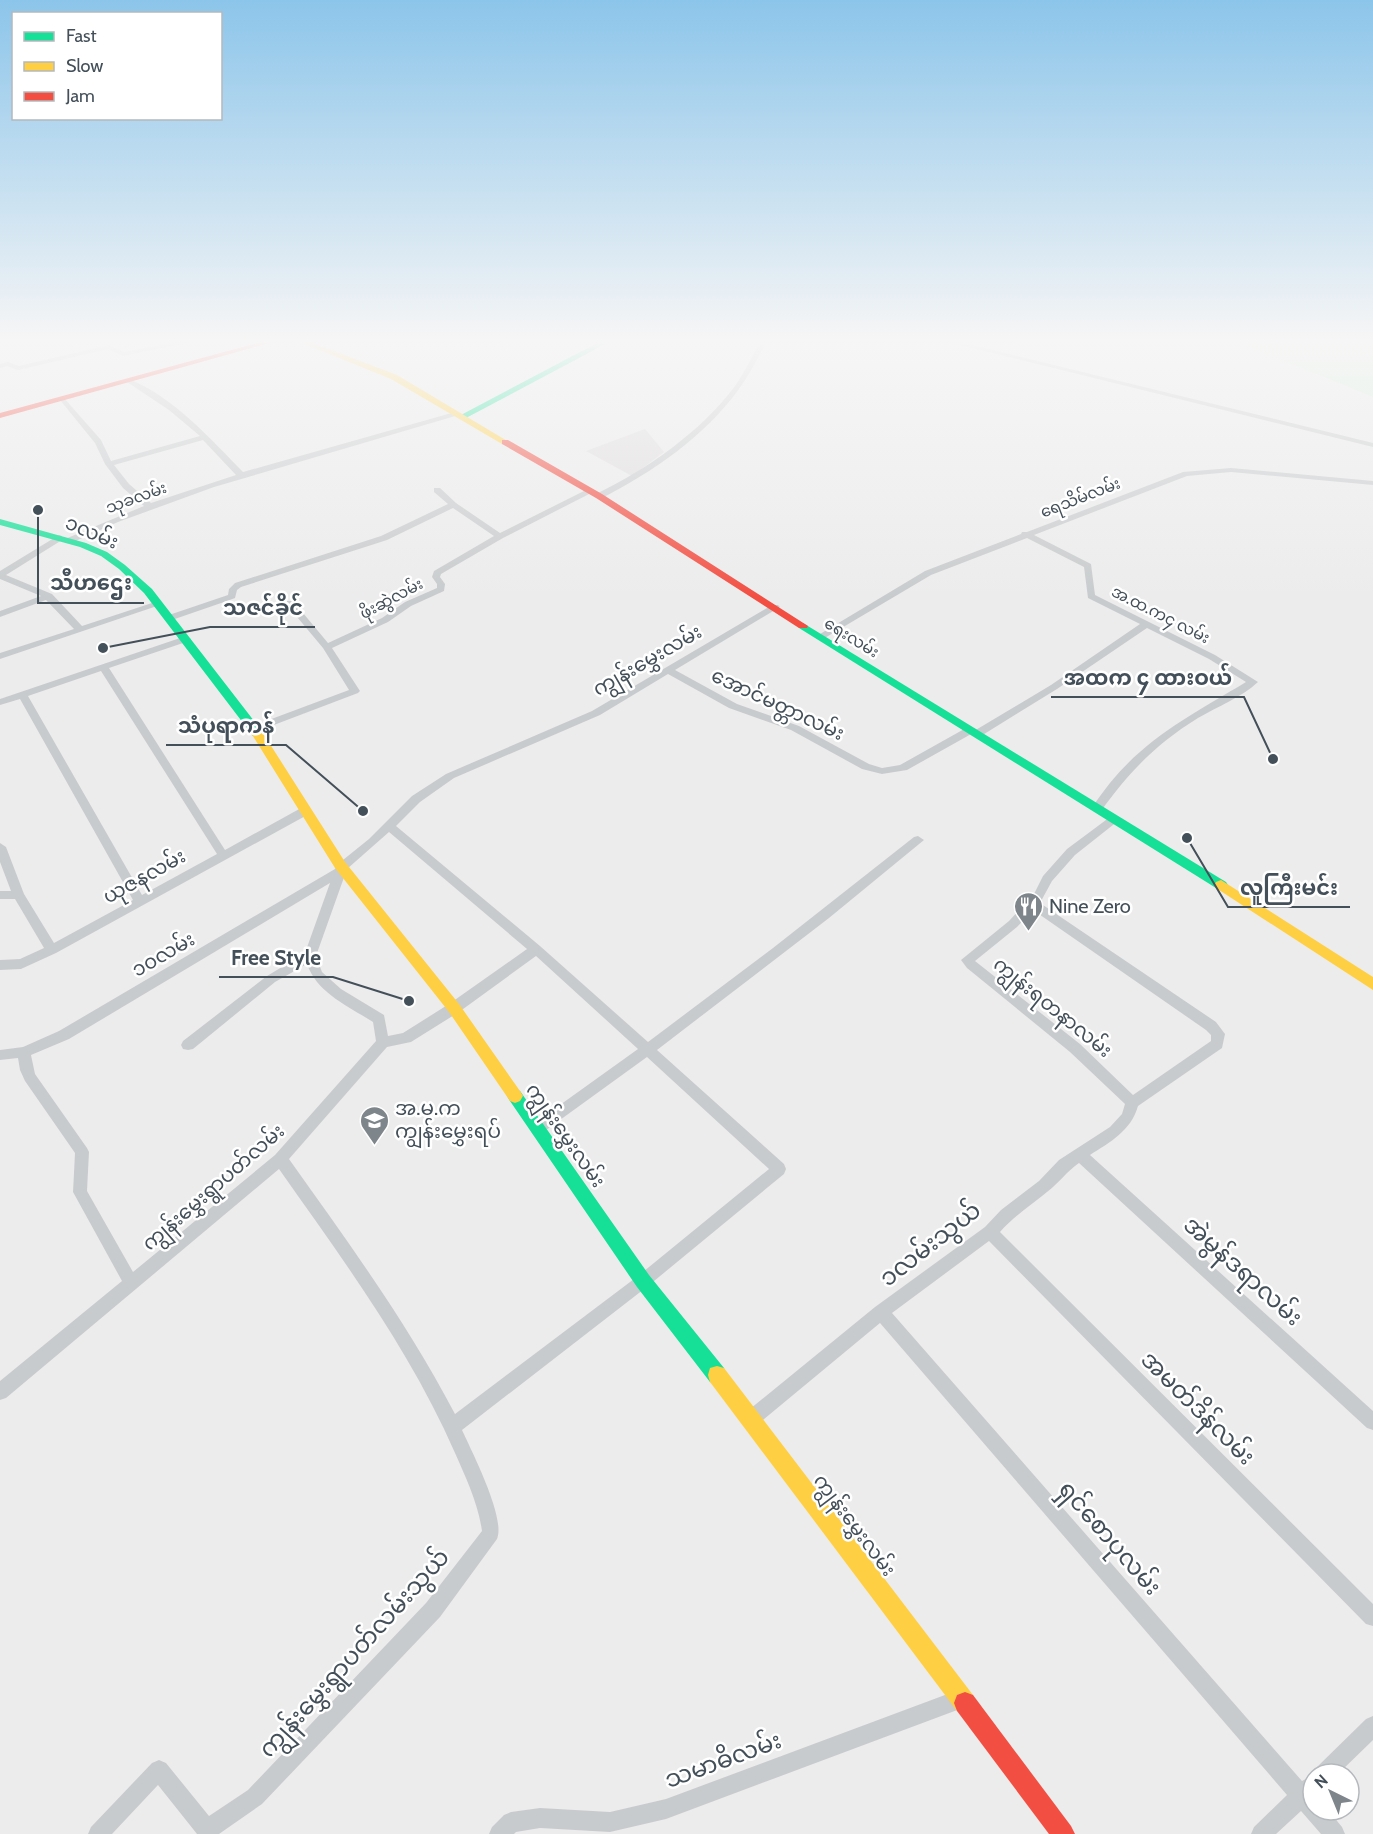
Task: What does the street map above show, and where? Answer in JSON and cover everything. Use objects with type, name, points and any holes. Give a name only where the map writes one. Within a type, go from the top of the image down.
[{"type":"street","points":[[85,427],[98,442],[109,464],[126,486],[150,507]]},
{"type":"street","points":[[193,427],[240,474]]},
{"type":"street","name":"သုခလမ်း","points":[[0,575],[64,540],[240,474],[417,427]]},
{"type":"street","name":"ရေးလမ်း","points":[[480,427],[595,493],[820,637],[1283,924],[1373,984]]},
{"type":"street","name":"ဖိုးဆွဲလမ်း","points":[[327,647],[441,589],[441,584],[436,577],[441,570],[500,536],[595,493],[614,489],[701,427]]},
{"type":"street","points":[[1298,427],[1373,445]]},
{"type":"street","points":[[109,464],[205,437]]},
{"type":"street","name":"ရေသိမ်လမ်း","points":[[820,637],[927,573],[1185,474],[1231,470],[1373,483]]},
{"type":"street","points":[[437,490],[453,505],[500,536]]},
{"type":"street","points":[[169,618],[232,596],[233,589],[238,585],[384,538],[453,505]]},
{"type":"street","name":"၁လမ်း","points":[[0,522],[104,554],[148,591],[254,729],[341,869]]},
{"type":"street","name":"အ.ထ.က၄ လမ်း","points":[[1024,534],[1088,566],[1091,596],[1212,657],[1253,682],[1179,727],[1143,753],[1123,774],[1097,808]]},
{"type":"street","points":[[0,575],[40,590],[49,596],[57,602],[79,629]]},
{"type":"street","points":[[0,614],[49,596]]},
{"type":"street","points":[[254,729],[355,691],[327,647],[290,603]]},
{"type":"street","points":[[0,656],[158,604]]},
{"type":"street","name":"ကျွန်းမွှေးလမ်း","points":[[775,607],[596,713],[450,776],[416,799],[373,842],[341,869],[454,1008],[643,1281],[751,1419],[1062,1834]]},
{"type":"street","name":"အောင်မတ္တာလမ်း","points":[[669,671],[733,706],[795,728],[866,767],[882,771],[903,768],[973,732],[1054,687],[1147,624]]},
{"type":"street","points":[[0,702],[186,639]]},
{"type":"street","points":[[103,667],[223,855]]},
{"type":"street","points":[[23,695],[139,901]]},
{"type":"street","name":"ယုဇနလမ်း","points":[[0,965],[21,964],[52,950],[304,812]]},
{"type":"street","name":"ကျွန်းရတနာလမ်း","points":[[1114,818],[1071,852],[1047,879],[1039,896],[1013,924],[967,960],[1014,1001],[1094,1063],[1132,1103]]},
{"type":"street","points":[[388,826],[536,949],[779,1169],[643,1281],[453,1426]]},
{"type":"street","points":[[537,1129],[649,1051],[782,949],[918,840]]},
{"type":"street","points":[[0,847],[18,895],[52,950]]},
{"type":"street","points":[[341,869],[310,956],[317,975],[337,993],[379,1019],[382,1042],[406,1038],[454,1008],[536,949]]},
{"type":"street","name":"၁၀လမ်း","points":[[0,1055],[24,1052],[64,1035],[341,869]]},
{"type":"street","points":[[0,895],[18,895]]},
{"type":"street","points":[[1032,903],[1211,1026],[1218,1034],[1217,1044],[1132,1103]]},
{"type":"street","points":[[188,1045],[271,979],[310,956]]},
{"type":"street","name":"ကျွန်းမွှေးရွာပတ်လမ်း","points":[[0,1392],[280,1160],[382,1042]]},
{"type":"street","points":[[24,1052],[30,1077],[82,1152],[80,1192],[131,1283]]},
{"type":"street","name":"၁လမ်းသွယ်","points":[[751,1419],[881,1312],[990,1232],[1006,1215],[1044,1186],[1064,1165],[1115,1131],[1128,1117],[1132,1103]]},
{"type":"street","name":"အဲမွန်ဒရာလမ်း","points":[[1080,1155],[1373,1422]]},
{"type":"street","name":"ကျွန်းမွှေးရွာပတ်လမ်းသွယ်","points":[[98,1834],[159,1770],[207,1830],[255,1797],[433,1610],[491,1533],[490,1516],[453,1426],[387,1309],[280,1160]]},
{"type":"street","name":"အမတ်ဒိန်လမ်း","points":[[990,1232],[1373,1617]]},
{"type":"street","name":"ရှင်စောပုလမ်း","points":[[881,1312],[1301,1789]]},
{"type":"street","name":"သမာဓိလမ်း","points":[[499,1834],[511,1822],[540,1818],[610,1821],[666,1809],[961,1699]]},
{"type":"street","points":[[1336,1762],[1373,1726]]},
{"type":"street","points":[[1261,1834],[1301,1807]]},
{"type":"shaded area","points":[[645,429],[664,452],[632,476],[586,451]]},
{"type":"traffic: fast","points":[[0,522],[83,545],[104,554],[122,567],[148,591],[257,733]]},
{"type":"traffic: fast","points":[[803,626],[1221,885]]},
{"type":"traffic: fast","points":[[515,1096],[643,1281],[717,1375]]},
{"type":"traffic: slow","points":[[479,427],[505,442]]},
{"type":"traffic: slow","points":[[257,733],[340,865],[454,1008],[515,1096]]},
{"type":"traffic: slow","points":[[1221,885],[1373,984]]},
{"type":"traffic: slow","points":[[717,1375],[965,1703]]},
{"type":"traffic: jam","points":[[505,442],[599,496],[803,626]]},
{"type":"traffic: jam","points":[[965,1703],[1063,1834]]},
{"type":"place","name":"သီဟဌေး","points":[[38,510]]},
{"type":"place","name":"သဇင်ခိုင်","points":[[103,648]]},
{"type":"place","name":"အထက ၄ ထားဝယ်","points":[[1273,759]]},
{"type":"place","name":"သံပုရာကန်","points":[[363,811]]},
{"type":"place","name":"လူကြီးမင်း","points":[[1187,838]]},
{"type":"place","name":"Nine Zero","points":[[1028,932]]},
{"type":"place","name":"Free Style","points":[[409,1001]]},
{"type":"place","name":"အ.မ.က ကျွန်းမွှေးရပ်","points":[[374,1146]]}]
